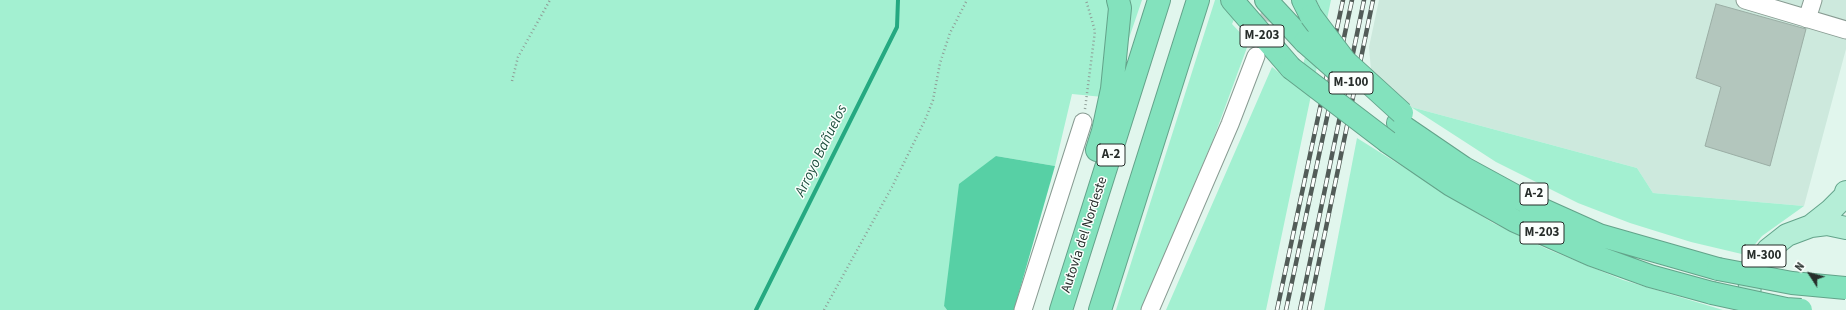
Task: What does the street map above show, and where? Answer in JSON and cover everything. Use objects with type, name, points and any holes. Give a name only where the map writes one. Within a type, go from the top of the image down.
[{"type":"highway","name":"A-2","points":[[1046,310],[1103,131],[1112,89],[1120,8],[1118,0]]},
{"type":"highway","name":"Autovía del Nordeste","points":[[1061,310],[1160,0]]},
{"type":"highway","name":"A-2","points":[[1100,310],[1198,0]]},
{"type":"highway","name":"M-100","points":[[1266,0],[1304,42],[1400,118]]},
{"type":"highway","name":"M-203","points":[[1233,1],[1291,68],[1388,142],[1451,185],[1515,221],[1599,258],[1650,276],[1712,293],[1786,309],[1801,310]]},
{"type":"highway","points":[[1307,8],[1345,61],[1400,118]]},
{"type":"highway","name":"M-203","points":[[1400,118],[1464,168],[1530,204],[1598,235],[1718,270],[1792,283],[1846,288]]},
{"type":"main road","name":"M-300","points":[[1811,226],[1830,211],[1846,192]]},
{"type":"main road","name":"M-300","points":[[1748,310],[1750,284],[1758,264],[1765,254],[1786,235],[1811,226],[1826,224],[1846,228]]},
{"type":"street","points":[[1744,0],[1846,30]]},
{"type":"street","points":[[1807,19],[1812,0]]},
{"type":"street","points":[[1150,310],[1230,124],[1256,56]]},
{"type":"street","points":[[1023,310],[1083,122]]},
{"type":"path","points":[[512,81],[518,57],[550,0]]},
{"type":"path","points":[[824,310],[892,187],[926,118],[933,100],[940,63],[950,33],[967,0]]},
{"type":"path","points":[[1083,122],[1095,31],[1086,0]]},
{"type":"shaded area","points":[[1379,0],[1846,0],[1846,49],[1804,206],[1653,193],[1637,168],[1411,107],[1371,70],[1369,47]]},
{"type":"green space","points":[[0,0],[1109,0],[1110,50],[1103,97],[1072,94],[1055,166],[996,156],[944,306],[947,310],[0,310]]},
{"type":"green space","points":[[1126,0],[1142,0],[1124,53]]},
{"type":"green space","points":[[1215,0],[1243,0],[1232,24],[1249,42],[1213,140],[1141,310],[1116,310]]},
{"type":"green space","points":[[1316,0],[1331,0],[1266,310],[1166,310],[1272,67],[1297,87],[1319,5]]},
{"type":"green space","points":[[1411,107],[1637,168],[1653,193],[1804,206],[1762,236],[1746,255],[1691,242],[1630,223],[1578,203],[1496,162]]},
{"type":"green space","points":[[1357,138],[1493,223],[1547,249],[1623,280],[1723,310],[1324,310]]},
{"type":"green space","points":[[996,156],[1055,166],[1014,310],[947,310],[944,306],[959,184]]},
{"type":"building","points":[[1716,4],[1806,29],[1770,166],[1705,146],[1721,87],[1696,78]]},
{"type":"waterway","name":"Arroyo Bañuelos","points":[[756,310],[897,27],[898,0]]},
{"type":"tunnel","points":[[1259,45],[1274,0]]},
{"type":"railway","points":[[1277,310],[1343,0]]},
{"type":"railway","points":[[1286,310],[1352,0]]},
{"type":"railway","points":[[1300,310],[1364,0]]},
{"type":"railway","points":[[1309,310],[1373,0]]}]
